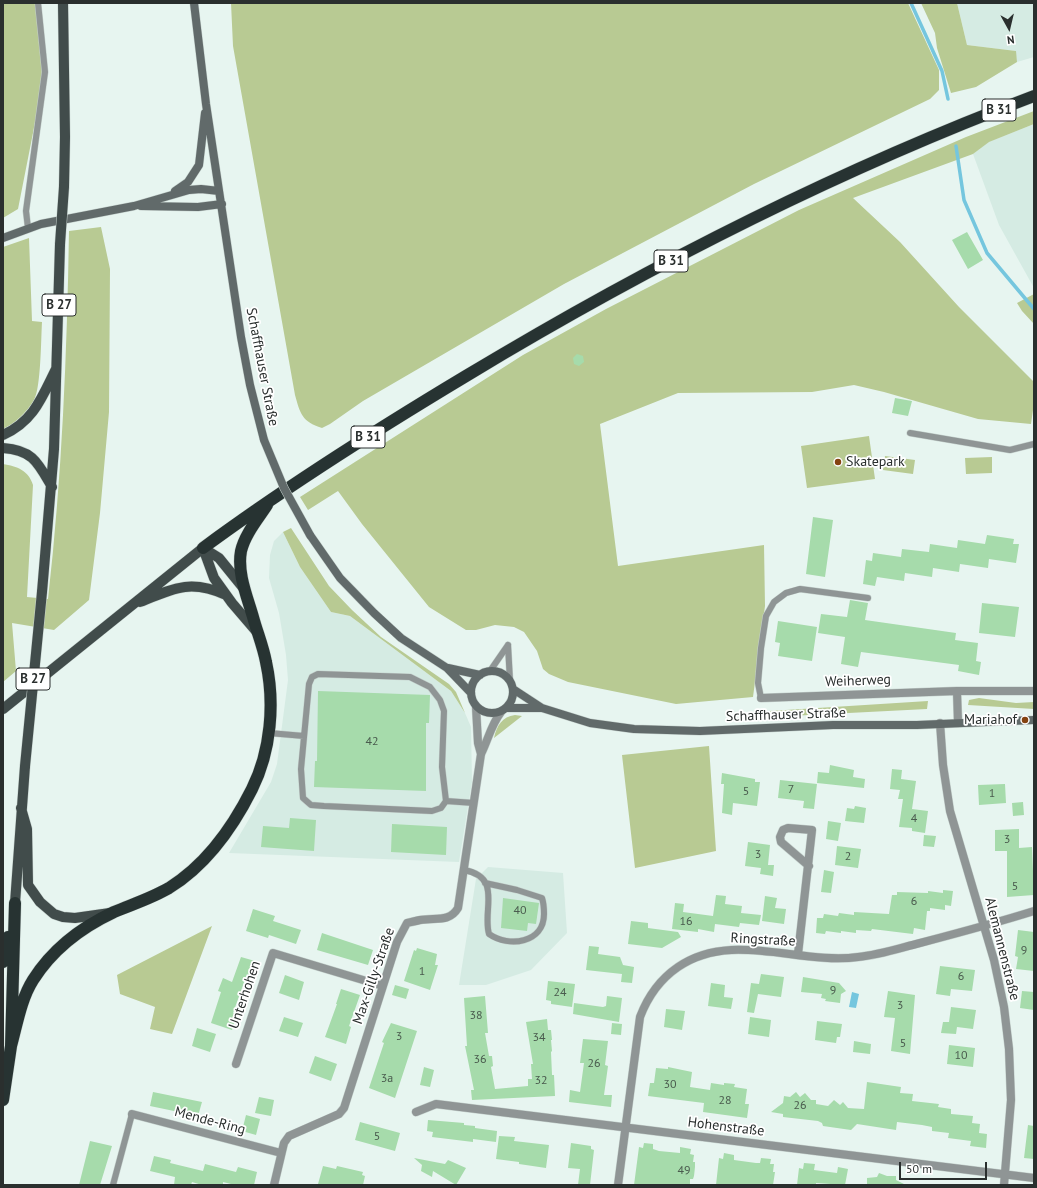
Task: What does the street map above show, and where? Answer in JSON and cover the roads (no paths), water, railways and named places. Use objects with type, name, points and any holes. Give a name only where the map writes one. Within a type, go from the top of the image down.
[{"type":"highway","name":"B 31","points":[[203,548],[270,500],[416,406],[607,295],[752,221],[936,136],[1034,96]]},
{"type":"highway","points":[[10,1046],[22,1004],[32,981],[64,944],[114,913],[169,888],[190,873],[211,852],[240,813],[253,787],[263,758],[269,733],[270,707],[268,676],[240,567],[242,550],[248,534],[270,500]]},
{"type":"highway","name":"B 27","points":[[3,962],[15,902]]},
{"type":"highway","name":"B 27","points":[[3,1100],[10,1046],[15,902]]},
{"type":"main road","name":"B 27","points":[[15,902],[21,808],[52,487],[58,366],[60,244],[64,187],[65,137],[63,3]]},
{"type":"main road","name":"Schaffhauser Straße","points":[[194,3],[206,104],[249,378],[264,440],[284,488],[310,535],[340,578],[401,638],[447,668],[471,692]]},
{"type":"main road","points":[[170,194],[188,182],[198,165],[206,104]]},
{"type":"main road","points":[[3,238],[28,228],[75,216],[134,206],[170,194],[201,189],[220,191]]},
{"type":"main road","points":[[134,206],[198,207],[222,204]]},
{"type":"main road","points":[[3,435],[20,426],[31,416],[58,366]]},
{"type":"main road","points":[[3,448],[23,452],[33,457],[52,487]]},
{"type":"main road","points":[[203,548],[219,558],[245,590]]},
{"type":"main road","points":[[203,548],[210,571],[226,595],[257,632]]},
{"type":"main road","name":"B 31","points":[[3,708],[127,607],[203,548]]},
{"type":"main road","points":[[127,607],[175,587],[186,585],[208,588],[226,595]]},
{"type":"main road","name":"Schaffhauser Straße","points":[[447,668],[480,675]]},
{"type":"main road","points":[[490,671],[501,673],[512,684],[513,697],[504,710],[488,713],[476,706],[471,692],[473,683],[480,675],[490,671]]},
{"type":"main road","name":"Schaffhauser Straße","points":[[512,684],[542,708]]},
{"type":"main road","name":"Schaffhauser Straße","points":[[504,710],[542,708],[590,723],[634,729],[700,731],[833,725],[1034,720]]},
{"type":"main road","points":[[21,808],[27,829],[28,885],[40,902],[54,914],[63,917],[75,918],[114,913]]},
{"type":"street","name":"Weiherweg","points":[[761,698],[957,691],[1034,691]]},
{"type":"street","points":[[957,691],[958,723]]},
{"type":"street","name":"Max-Gilly-Straße","points":[[476,706],[478,743],[481,754]]},
{"type":"street","name":"Max-Gilly-Straße","points":[[274,1185],[284,1143],[289,1136],[339,1114],[344,1108],[397,942],[407,923],[420,920],[445,919],[455,914],[460,902],[481,754],[487,743],[494,720],[504,710]]},
{"type":"street","name":"Alemannenstraße","points":[[940,723],[943,765],[950,811],[996,968],[1004,1007],[1009,1049],[1011,1100],[1004,1185]]},
{"type":"street","points":[[798,954],[808,866],[812,830],[788,828],[783,830],[780,837],[781,842],[808,866]]},
{"type":"street","name":"Ringstraße","points":[[618,1185],[638,1027],[644,1006],[661,981],[687,961],[707,953],[720,950],[798,954],[830,958],[871,955],[984,926],[1034,911]]},
{"type":"street","name":"Unterhohen","points":[[236,1064],[273,953],[383,986]]},
{"type":"street","name":"Hohenstraße","points":[[416,1112],[436,1104],[1034,1178]]},
{"type":"street","name":"Mende-Ring","points":[[132,1114],[281,1153]]},
{"type":"lane","points":[[28,228],[26,211],[44,72],[38,3]]},
{"type":"lane","points":[[910,433],[1010,450],[1034,444]]},
{"type":"lane","points":[[761,698],[758,684],[760,648],[766,616],[774,602],[786,593],[800,589],[868,598]]},
{"type":"lane","points":[[490,671],[508,645],[512,684]]},
{"type":"lane","points":[[318,674],[410,677],[430,687],[440,700],[444,711],[442,767],[446,801],[441,808],[432,811],[311,805],[303,798],[301,769],[309,684],[312,677],[318,674]]},
{"type":"lane","points":[[269,733],[304,736]]},
{"type":"lane","points":[[446,801],[474,803]]},
{"type":"lane","points":[[464,870],[477,874],[486,883],[490,898],[487,926],[489,934],[503,940],[521,941],[538,933],[542,928],[544,917],[544,903],[542,898],[486,883]]},
{"type":"lane","points":[[113,1185],[132,1114]]},
{"type":"water","points":[[852,992],[859,994],[856,1008],[849,1007]]},
{"type":"waterway","points":[[911,3],[942,71],[948,99]]},
{"type":"waterway","points":[[956,146],[964,200],[987,253],[1034,309]]},
{"type":"place","name":"Skatepark","points":[[838,462]]},
{"type":"place","name":"Mariahof","points":[[1025,720]]}]
